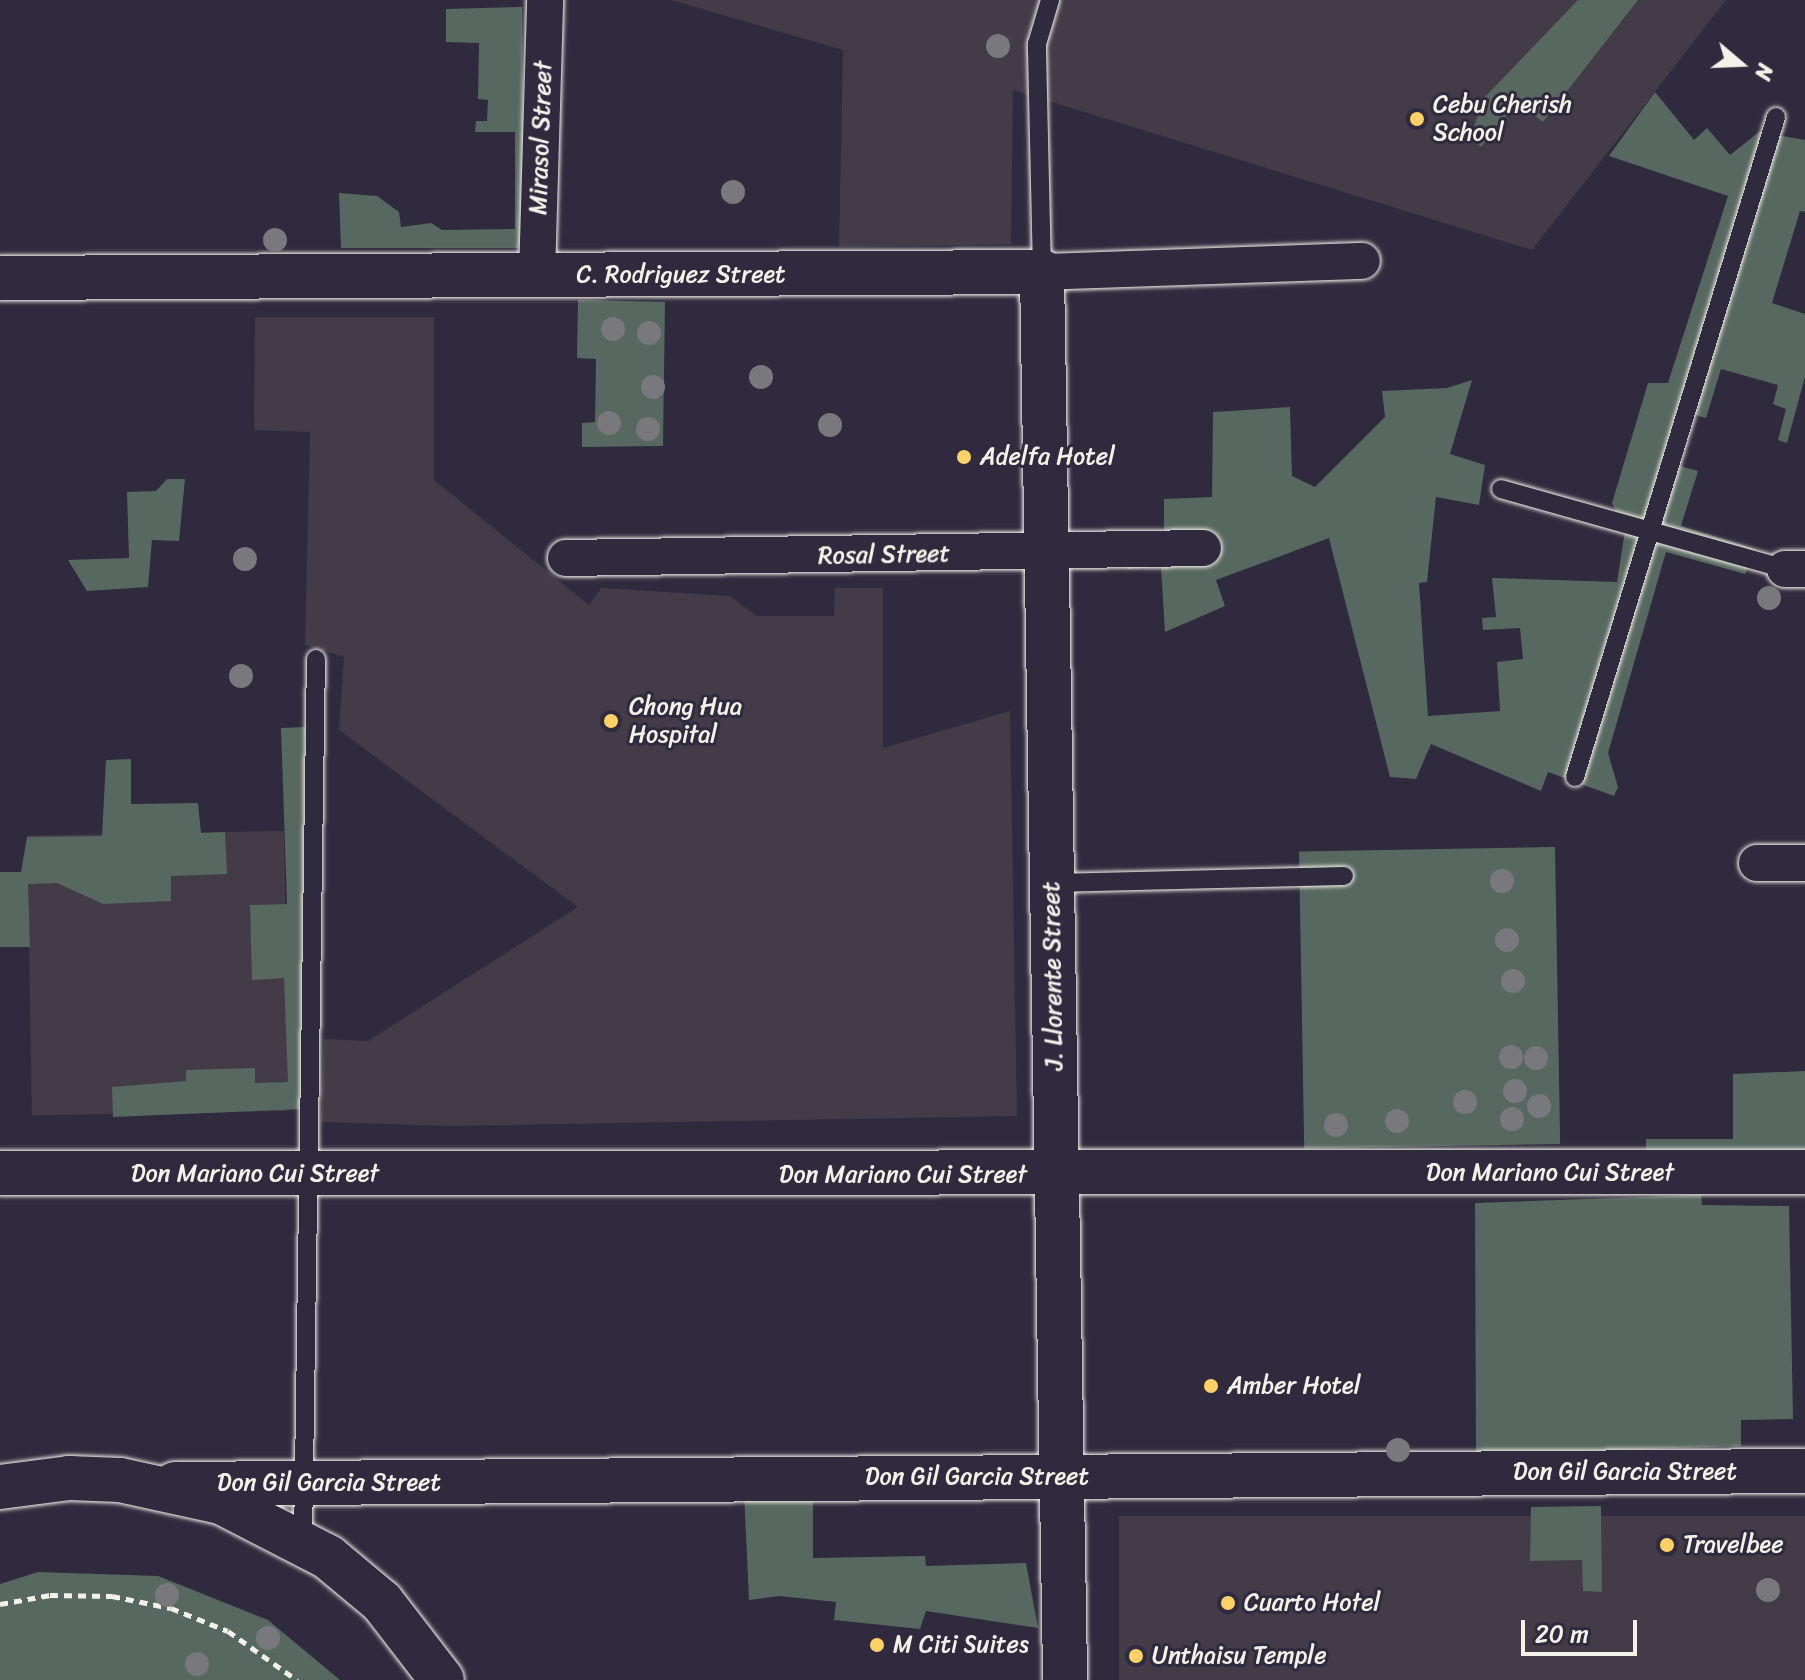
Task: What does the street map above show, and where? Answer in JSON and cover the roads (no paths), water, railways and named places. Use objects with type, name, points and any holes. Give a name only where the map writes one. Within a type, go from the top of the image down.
[{"type":"street","name":"Mirasol Street","points":[[537,275],[545,0]]},
{"type":"street","name":"C. Rodriguez Street","points":[[0,278],[1042,272],[1362,261]]},
{"type":"street","name":"J. Llorente Street","points":[[1042,272],[1065,1680]]},
{"type":"street","name":"Rosal Street","points":[[566,558],[1203,548]]},
{"type":"street","points":[[1757,863],[1805,863]]},
{"type":"street","name":"Don Mariano Cui Street","points":[[0,1173],[1056,1175],[1805,1172]]},
{"type":"street","name":"Don Gil Garcia Street","points":[[148,1484],[1805,1471]]},
{"type":"street","points":[[0,1487],[69,1478],[148,1484],[221,1502],[303,1542],[382,1602],[442,1680]]},
{"type":"lane","points":[[1042,272],[1037,44],[1050,0]]},
{"type":"lane","points":[[1575,777],[1776,117]]},
{"type":"lane","points":[[1501,489],[1795,569]]},
{"type":"lane","points":[[303,1542],[316,659]]},
{"type":"lane","points":[[1052,883],[1344,876]]},
{"type":"place","name":"Cebu Cherish School","points":[[1417,119]]},
{"type":"place","name":"Adelfa Hotel","points":[[964,457]]},
{"type":"place","name":"Chong Hua Hospital","points":[[611,721]]},
{"type":"place","name":"Amber Hotel","points":[[1211,1386]]},
{"type":"place","name":"Travelbee","points":[[1667,1545]]},
{"type":"place","name":"Cuarto Hotel","points":[[1228,1603]]},
{"type":"place","name":"M Citi Suites","points":[[877,1645]]},
{"type":"place","name":"Unthaisu Temple","points":[[1136,1656]]}]
